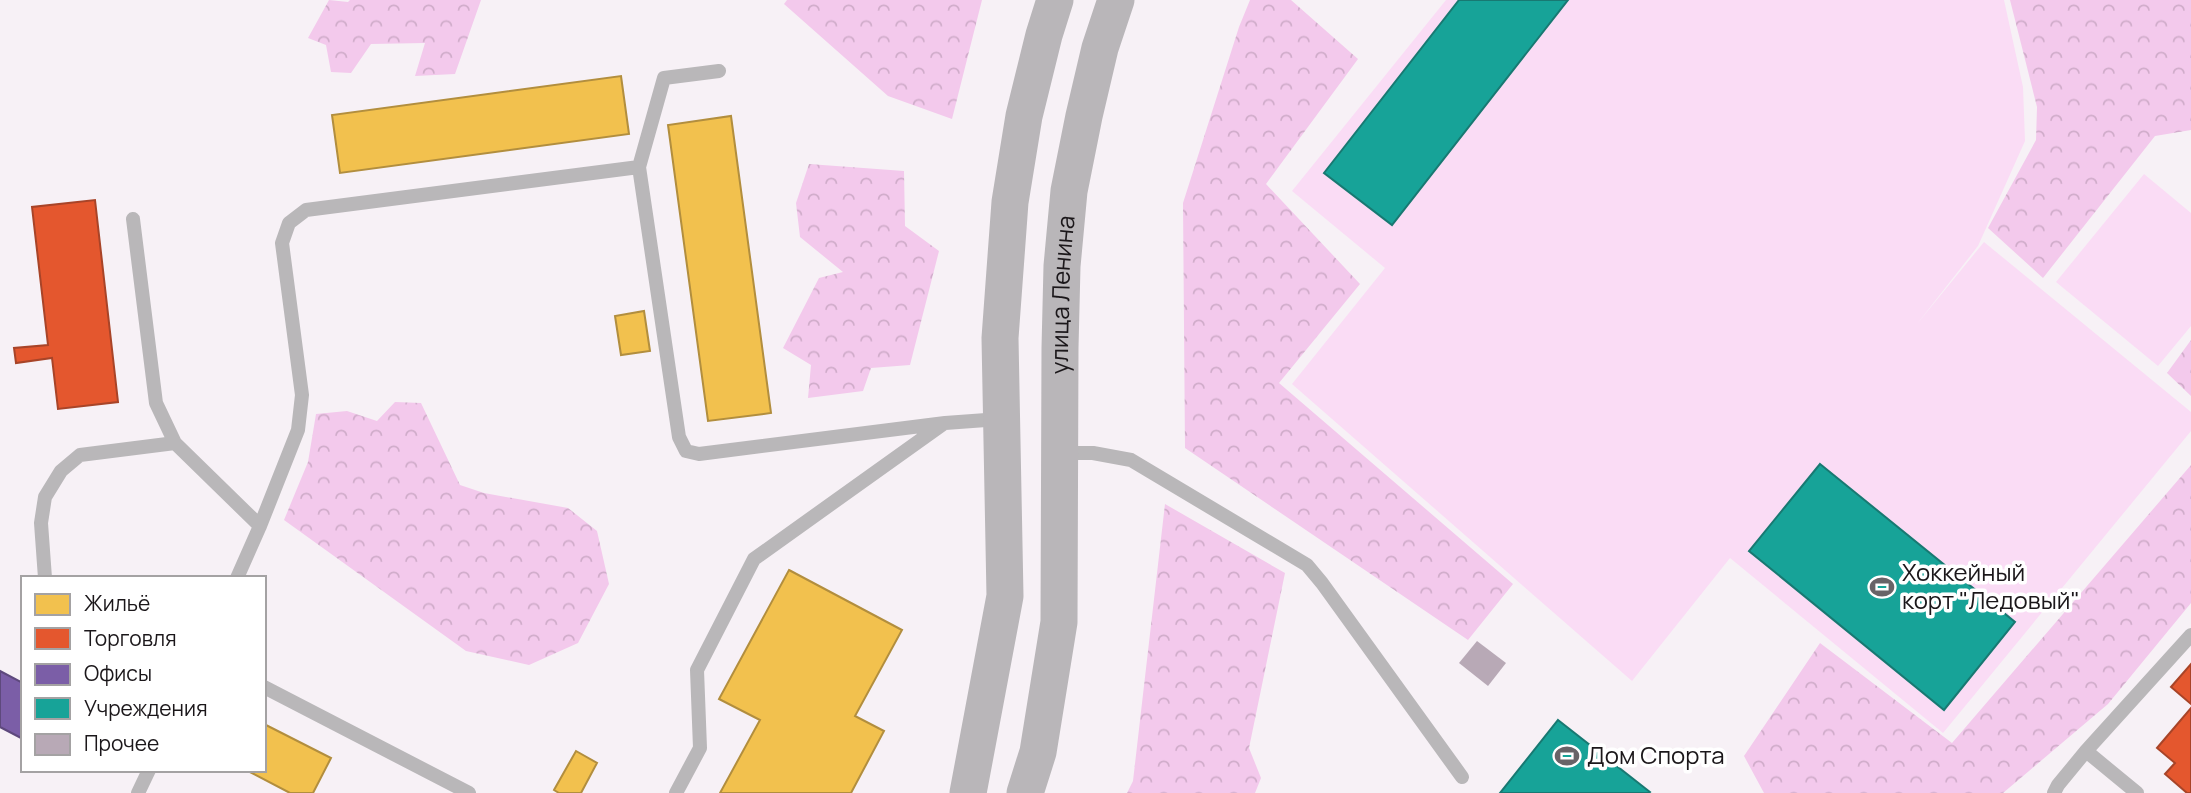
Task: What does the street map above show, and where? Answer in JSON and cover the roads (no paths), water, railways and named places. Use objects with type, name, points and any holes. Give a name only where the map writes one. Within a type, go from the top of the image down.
[{"type":"street","points":[[968,793],[1005,596],[1000,338],[1010,202],[1024,116],[1055,0]]},
{"type":"street","name":"улица Ленина","points":[[1025,793],[1038,752],[1059,621],[1062,266],[1069,191],[1100,48],[1116,0]]},
{"type":"street","points":[[1005,596],[1060,597]]},
{"type":"lane","points":[[719,71],[664,78],[639,167],[679,437],[687,451],[699,454],[1001,419]]},
{"type":"lane","points":[[238,576],[298,430],[302,395],[282,243],[289,223],[306,210],[639,167]]},
{"type":"lane","points":[[133,219],[156,403],[174,443],[260,526]]},
{"type":"lane","points":[[676,793],[700,748],[697,670],[754,559],[945,424]]},
{"type":"lane","points":[[45,576],[41,523],[45,497],[61,471],[80,455],[174,443]]},
{"type":"lane","points":[[1059,453],[1093,453],[1131,460],[1307,565],[1462,777]]},
{"type":"lane","points":[[2054,793],[2086,751],[2191,635]]},
{"type":"lane","points":[[266,688],[469,793]]},
{"type":"lane","points":[[2086,751],[2137,793]]},
{"type":"lane","points":[[138,793],[148,772]]},
{"type":"place","name":"Хоккейный корт \"Ледовый\"","points":[[1882,587]]},
{"type":"place","name":"Дом Спорта","points":[[1567,756]]}]
